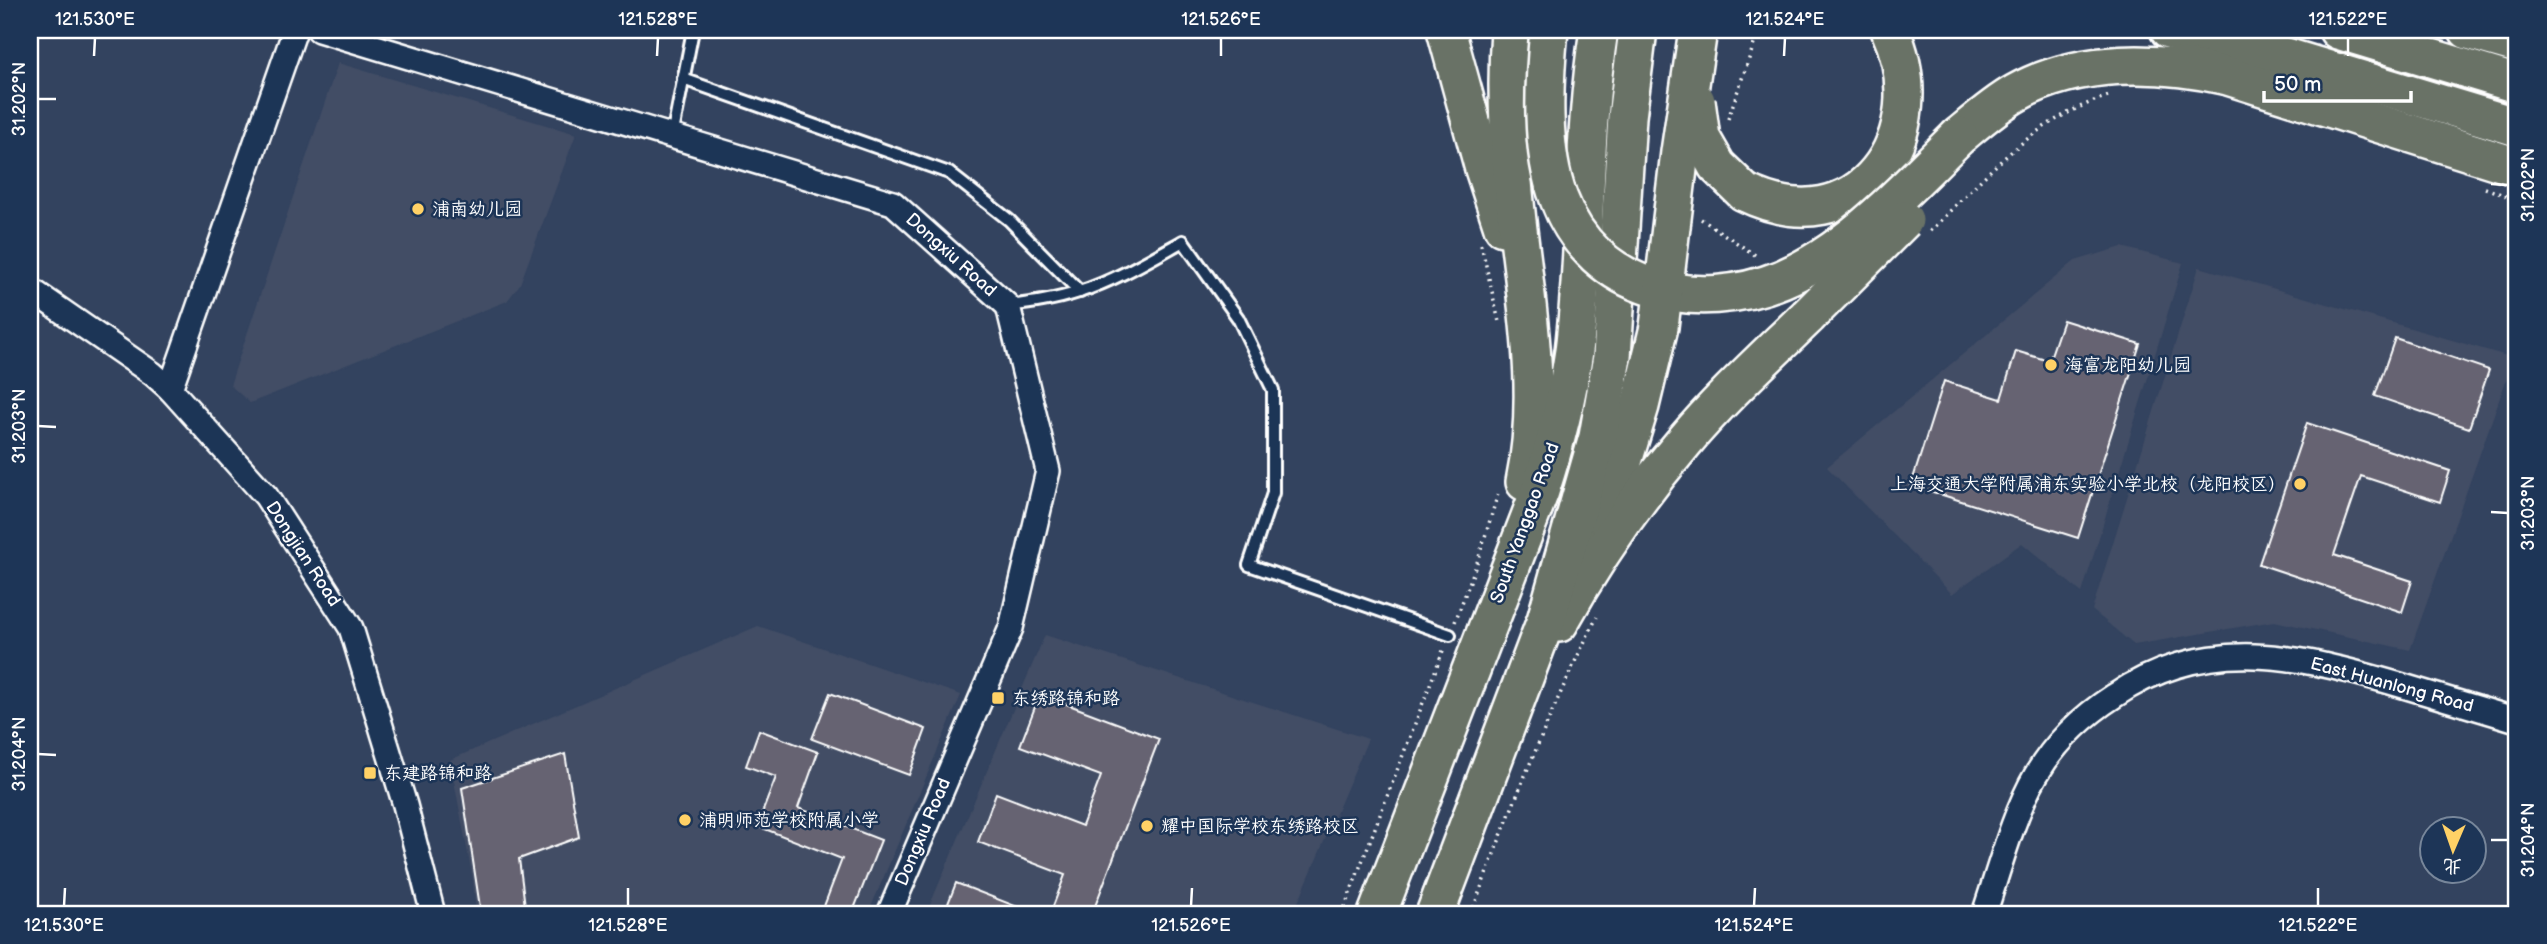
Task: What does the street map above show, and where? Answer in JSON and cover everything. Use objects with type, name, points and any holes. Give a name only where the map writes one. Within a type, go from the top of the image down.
[{"type":"highway","points":[[1446,30],[1484,169],[1527,296]]},
{"type":"highway","points":[[1507,573],[1533,425],[1534,376],[1510,149],[1510,30]]},
{"type":"highway","points":[[1549,30],[1545,96],[1548,150],[1559,199],[1577,234],[1600,258],[1627,279],[1662,292],[1703,296],[1741,292],[1783,279],[1853,235],[1966,144]]},
{"type":"highway","name":"South Yanggao Road","points":[[1377,914],[1540,491],[1560,429],[1574,352],[1590,105],[1599,30]]},
{"type":"highway","points":[[1435,914],[1521,691],[1565,560],[1598,437],[1612,358],[1627,117],[1638,30]]},
{"type":"highway","points":[[1697,31],[1696,100],[1701,138],[1717,166],[1744,192],[1781,206],[1805,208],[1834,203],[1857,191],[1880,172],[1889,157],[1903,109],[1904,76],[1898,48],[1890,30]]},
{"type":"highway","points":[[2197,30],[2517,127]]},
{"type":"highway","points":[[2338,30],[2517,84]]},
{"type":"highway","points":[[2468,30],[2517,44]]},
{"type":"highway","points":[[1521,691],[1616,484],[1640,406],[1659,327],[1697,31]]},
{"type":"highway","points":[[1521,691],[1561,619],[1650,484],[1722,401],[1808,316],[2015,93],[2047,79],[2079,71],[2114,80],[2135,64],[2192,68],[2228,76],[2517,167]]},
{"type":"main road","points":[[2168,30],[2517,137]]},
{"type":"main road","points":[[2385,30],[2517,69]]},
{"type":"main road","points":[[2438,142],[2517,178]]},
{"type":"street","points":[[170,389],[295,30]]},
{"type":"street","name":"Dongxiu Road","points":[[319,30],[358,35],[672,136],[893,203],[1008,306],[1048,471],[1011,628],[889,914]]},
{"type":"street","name":"Dongjian Road","points":[[30,289],[153,374],[170,389],[266,496],[351,628],[405,805],[433,914]]},
{"type":"street","name":"East Huanlong Road","points":[[1984,914],[2020,811],[2036,775],[2062,741],[2094,709],[2131,684],[2172,667],[2217,657],[2260,655],[2308,660],[2517,720]]},
{"type":"lane","points":[[672,136],[693,30]]},
{"type":"lane","points":[[683,79],[949,173],[1009,220],[1080,292]]},
{"type":"lane","points":[[1008,306],[1048,301],[1080,292],[1126,273],[1183,241],[1238,318],[1273,390],[1273,493],[1249,565],[1450,635]]},
{"type":"path","points":[[1724,130],[1759,30]]},
{"type":"path","points":[[1930,232],[2015,147],[2045,124],[2080,105],[2114,80]]},
{"type":"path","points":[[2479,187],[2517,200]]},
{"type":"path","points":[[1479,239],[1494,293],[1501,332]]},
{"type":"path","points":[[1342,914],[1479,557],[1499,489]]},
{"type":"path","points":[[1471,914],[1512,807],[1569,674],[1602,607]]},
{"type":"shaded area","name":"浦南幼儿园","points":[[338,63],[576,134],[520,284],[507,301],[250,403],[230,385]]},
{"type":"shaded area","name":"海富龙阳幼儿园","points":[[2122,247],[2183,263],[2082,593],[2022,543],[1952,594],[1827,467],[2075,261]]},
{"type":"shaded area","name":"上海交通大学附属浦东实验小学北校（龙阳校区）","points":[[2199,267],[2514,358],[2410,650],[2274,621],[2134,645],[2092,610]]},
{"type":"shaded area","name":"浦明师范学校附属小学","points":[[758,626],[961,695],[868,914],[476,914],[473,880],[450,760]]},
{"type":"shaded area","name":"耀中国际学校东绣路校区","points":[[1045,635],[1368,739],[1293,914],[926,914]]},
{"type":"building","points":[[2063,320],[2140,344],[2078,538],[1911,485],[1944,381],[2001,399],[2016,351],[2049,361]]},
{"type":"building","points":[[2395,338],[2489,370],[2469,428],[2375,396]]},
{"type":"building","points":[[2307,423],[2450,471],[2440,502],[2361,476],[2334,555],[2412,581],[2402,612],[2259,564]]},
{"type":"building","points":[[830,693],[926,729],[909,775],[812,739]]},
{"type":"building","points":[[1040,694],[1159,739],[1092,914],[1050,914],[1065,875],[978,842],[996,793],[1082,826],[1101,776],[1020,746]]},
{"type":"building","points":[[759,730],[818,752],[798,808],[881,840],[852,914],[821,914],[842,859],[757,826],[776,777],[746,766]]},
{"type":"building","points":[[565,754],[579,837],[519,859],[526,914],[481,914],[462,788]]},
{"type":"building","points":[[956,883],[1033,913],[1033,914],[944,914]]},
{"type":"place","name":"浦南幼儿园","points":[[418,209]]},
{"type":"place","name":"海富龙阳幼儿园","points":[[2051,365]]},
{"type":"place","name":"上海交通大学附属浦东实验小学北校（龙阳校区）","points":[[2300,484]]},
{"type":"place","name":"东绣路锦和路","points":[[998,698]]},
{"type":"place","name":"东建路锦和路","points":[[370,773]]},
{"type":"place","name":"浦明师范学校附属小学","points":[[685,820]]},
{"type":"place","name":"耀中国际学校东绣路校区","points":[[1147,826]]}]
